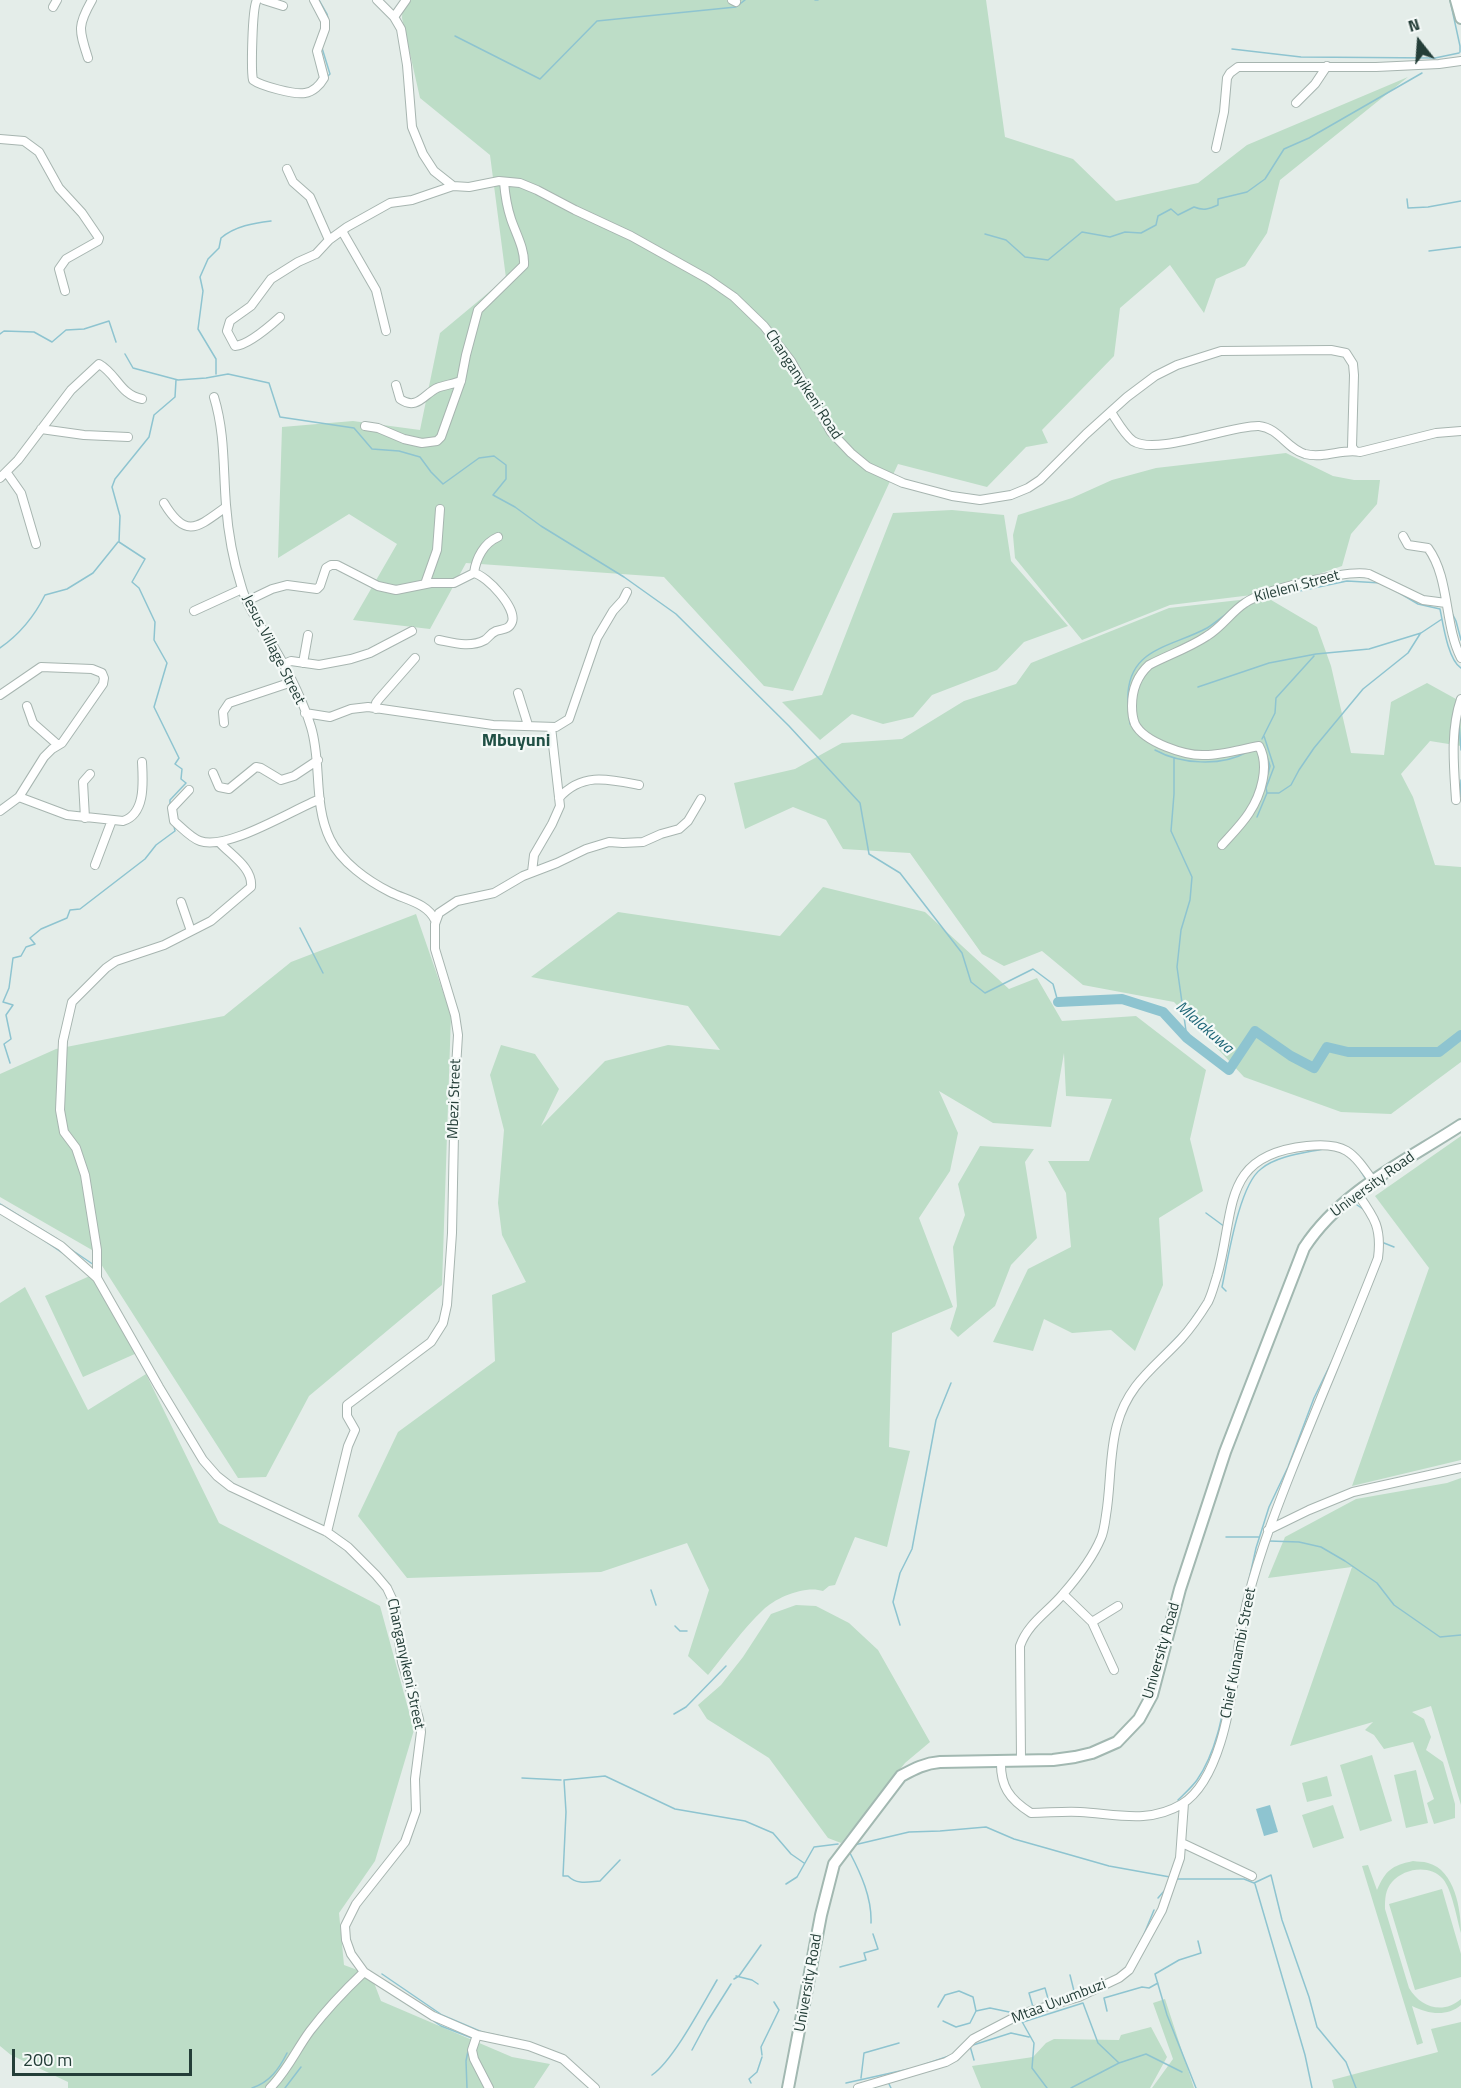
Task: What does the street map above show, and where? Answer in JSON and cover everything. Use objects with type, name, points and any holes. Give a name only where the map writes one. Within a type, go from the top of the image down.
[{"type":"street","points":[[88,58],[80,33],[80,23],[92,0]]},
{"type":"street","points":[[257,0],[254,9],[253,80],[261,85],[306,93],[315,88],[324,78],[317,51],[325,29],[325,21],[314,0]]},
{"type":"street","points":[[264,0],[283,6]]},
{"type":"street","points":[[377,0],[394,17],[401,29],[415,138],[434,171],[453,186]]},
{"type":"street","points":[[394,17],[406,0]]},
{"type":"street","points":[[1456,0],[1461,18]]},
{"type":"street","points":[[1216,148],[1224,112],[1227,78],[1234,69],[1243,66],[1403,66],[1461,61]]},
{"type":"street","points":[[1296,104],[1315,84],[1327,66]]},
{"type":"street","points":[[0,139],[24,141],[39,152],[59,188],[82,213],[99,238],[98,241],[62,263],[59,269],[65,291]]},
{"type":"street","points":[[287,169],[293,182],[310,197],[329,240]]},
{"type":"street","points":[[364,426],[378,428],[404,440],[422,443],[431,443],[441,437],[461,381],[478,310],[524,265],[521,246],[510,216],[504,182]]},
{"type":"street","name":"Changanyikeni Road","points":[[280,317],[239,346],[235,346],[227,331],[230,321],[251,306],[271,279],[316,254],[329,240],[342,231],[390,203],[412,200],[453,186],[520,183],[631,236],[708,279],[734,297],[764,326],[791,361],[831,432],[851,453],[868,466],[903,483],[952,496],[980,500],[1011,495],[1040,480],[1052,466],[1111,412],[1155,376],[1177,365],[1211,353],[1241,350],[1339,350],[1350,358],[1354,375],[1352,447],[1355,451]]},
{"type":"street","points":[[342,231],[376,291],[386,331]]},
{"type":"street","points":[[36,544],[21,493],[3,475],[71,390],[99,364],[128,396],[142,399]]},
{"type":"street","points":[[396,385],[400,399],[412,403],[424,400],[439,387],[461,381]]},
{"type":"street","name":"Jesus Village Street","points":[[214,397],[222,429],[226,507],[242,589],[284,664],[311,727],[318,760],[320,799],[331,841],[353,867],[368,879],[422,906],[435,920]]},
{"type":"street","points":[[1111,412],[1132,440],[1143,444],[1190,440],[1257,426],[1274,431],[1295,450],[1305,454],[1326,456],[1360,452],[1436,433],[1461,431]]},
{"type":"street","points":[[41,429],[84,435],[128,437]]},
{"type":"street","points":[[164,504],[175,521],[189,527],[207,522],[226,507]]},
{"type":"street","points":[[425,584],[437,550],[440,509]]},
{"type":"street","points":[[1402,536],[1408,545],[1424,547],[1431,552],[1442,579],[1456,647],[1461,658]]},
{"type":"street","points":[[474,573],[475,565],[484,546],[498,537]]},
{"type":"street","points":[[247,601],[272,588],[287,585],[318,589],[326,568],[333,564],[383,588],[403,590],[425,584],[454,583],[474,573]]},
{"type":"street","points":[[439,640],[461,645],[478,642],[495,632],[506,629],[511,624],[512,616],[503,598],[488,581],[474,573]]},
{"type":"street","name":"Kileleni Street","points":[[1222,845],[1249,814],[1257,798],[1265,766],[1262,750],[1259,746],[1199,755],[1179,751],[1144,734],[1135,724],[1132,703],[1134,688],[1142,671],[1149,665],[1206,637],[1252,598],[1271,591],[1335,576],[1369,574],[1423,600],[1446,603]]},
{"type":"street","points":[[194,611],[242,589]]},
{"type":"street","points":[[305,713],[330,717],[351,709],[368,707],[493,724],[556,727],[568,719],[597,638],[627,592]]},
{"type":"street","points":[[284,664],[291,661],[319,665],[360,656],[412,631]]},
{"type":"street","points":[[303,663],[308,635]]},
{"type":"street","points":[[376,709],[379,699],[415,658]]},
{"type":"street","points":[[0,695],[41,667],[92,669],[102,673],[104,678],[103,684],[63,741],[44,757],[19,797],[0,811]]},
{"type":"street","points":[[224,723],[223,712],[229,703],[292,682]]},
{"type":"street","points":[[518,693],[528,725]]},
{"type":"street","points":[[1455,800],[1454,736],[1461,699]]},
{"type":"street","points":[[27,706],[33,723],[58,745]]},
{"type":"street","points":[[532,872],[532,861],[560,806],[551,727]]},
{"type":"street","points":[[213,773],[219,787],[229,789],[256,767],[281,780],[294,776],[318,760]]},
{"type":"street","points":[[19,797],[51,810],[85,818],[128,819],[136,809],[143,788],[142,762]]},
{"type":"street","points":[[85,818],[83,782],[90,774]]},
{"type":"street","points":[[559,798],[569,787],[588,780],[612,780],[639,785]]},
{"type":"street","points":[[189,790],[172,808],[174,821],[199,841],[220,843],[248,833],[320,799]]},
{"type":"street","points":[[435,920],[439,913],[457,901],[494,892],[532,872],[600,844],[643,842],[661,834],[679,830],[701,800]]},
{"type":"street","points":[[95,865],[112,820]]},
{"type":"street","points":[[97,1278],[96,1250],[85,1175],[76,1148],[64,1132],[60,1110],[63,1041],[70,1009],[72,1002],[85,988],[116,961],[164,945],[211,921],[251,887],[252,880],[249,872],[220,843]]},
{"type":"street","points":[[181,902],[191,931]]},
{"type":"street","name":"Mbezi Street","points":[[327,1532],[345,1455],[355,1430],[347,1416],[347,1405],[431,1342],[443,1323],[447,1305],[452,1233],[458,1035],[455,1015],[435,949],[435,920]]},
{"type":"street","name":"University Road","points":[[789,2088],[820,1915],[834,1864],[901,1776],[929,1763],[1056,1760],[1092,1753],[1117,1742],[1139,1719],[1152,1695],[1180,1589],[1225,1452],[1300,1257],[1326,1219],[1357,1193],[1372,1181],[1461,1125]]},
{"type":"street","points":[[1021,1760],[1020,1646],[1027,1630],[1063,1594],[1102,1536],[1115,1435],[1124,1407],[1131,1391],[1145,1373],[1190,1329],[1209,1300],[1224,1253],[1232,1200],[1239,1182],[1257,1160],[1281,1150],[1313,1145],[1331,1145],[1351,1153],[1372,1181]]},
{"type":"street","name":"Chief Kunambi Street","points":[[1001,1760],[1000,1776],[1003,1785],[1009,1794],[1031,1813],[1077,1812],[1128,1818],[1153,1814],[1184,1803],[1202,1783],[1217,1754],[1233,1684],[1242,1620],[1269,1530],[1378,1258],[1380,1245],[1377,1224],[1357,1193]]},
{"type":"street","name":"Changanyikeni Street","points":[[0,1209],[61,1246],[97,1278],[208,1467],[231,1487],[327,1532],[348,1547],[376,1575],[390,1594],[394,1603],[402,1662],[421,1732],[415,1779],[416,1811],[405,1842],[356,1904],[345,1926],[349,1951],[364,1972],[434,2016],[477,2035],[543,2050],[563,2059],[595,2088]]},
{"type":"street","points":[[1269,1530],[1353,1492],[1461,1468]]},
{"type":"street","points":[[1063,1594],[1092,1622],[1114,1670]]},
{"type":"street","points":[[1092,1622],[1118,1606]]},
{"type":"street","name":"Mtaa Uvumbuzi","points":[[858,2088],[946,2062],[955,2057],[973,2039],[1021,2014],[1079,1997],[1119,1978],[1129,1970],[1162,1910],[1180,1858],[1184,1803]]},
{"type":"street","points":[[1182,1843],[1252,1876]]},
{"type":"street","points":[[270,2088],[282,2076],[324,2013],[364,1972]]},
{"type":"street","points":[[477,2035],[472,2050],[474,2059],[489,2088]]},
{"type":"green space","points":[[403,0],[986,0],[1005,137],[1073,159],[1116,201],[1198,183],[1247,145],[1408,77],[1280,180],[1267,233],[1245,266],[1216,279],[1204,313],[1170,265],[1120,308],[1114,356],[1042,430],[1048,443],[1026,447],[987,487],[898,464],[793,691],[764,686],[664,577],[466,563],[430,629],[353,620],[397,544],[349,514],[278,558],[282,427],[353,421],[420,430],[440,333],[506,278],[490,155],[420,98],[402,18]]},
{"type":"green space","points":[[1286,453],[1333,476],[1354,480],[1380,480],[1377,504],[1351,534],[1342,566],[1260,594],[1170,605],[1082,640],[1015,558],[1013,535],[1018,515],[1072,498],[1112,480],[1156,468]]},
{"type":"green space","points":[[952,510],[1004,515],[1011,561],[1068,626],[1024,642],[997,670],[932,695],[913,717],[883,724],[852,714],[820,740],[782,702],[822,695],[893,513]]},
{"type":"green space","points":[[1266,597],[1317,627],[1331,666],[1351,753],[1384,755],[1391,702],[1427,683],[1456,699],[1461,694],[1461,746],[1430,741],[1401,774],[1413,797],[1435,865],[1461,867],[1461,1062],[1391,1114],[1341,1112],[1244,1077],[1174,1002],[1083,985],[1042,951],[1004,966],[982,954],[910,853],[843,849],[826,820],[793,807],[745,829],[734,783],[795,769],[842,743],[902,739],[964,701],[1016,684],[1031,663],[1169,608]]},
{"type":"green space","points":[[823,887],[925,912],[1009,989],[1037,978],[1062,1021],[1136,1016],[1206,1070],[1190,1139],[1203,1191],[1159,1218],[1163,1285],[1135,1351],[1111,1330],[1072,1333],[1044,1319],[1033,1351],[993,1342],[1028,1269],[1071,1247],[1066,1193],[1048,1161],[1089,1161],[1112,1099],[1066,1096],[1064,1053],[1051,1127],[993,1123],[939,1091],[958,1133],[950,1171],[919,1218],[953,1307],[892,1333],[889,1447],[910,1451],[887,1547],[855,1537],[835,1585],[823,1591],[808,1590],[792,1593],[769,1605],[748,1625],[708,1675],[688,1656],[709,1590],[687,1543],[601,1572],[407,1578],[358,1516],[398,1432],[495,1361],[492,1295],[526,1282],[502,1235],[498,1203],[504,1130],[490,1075],[501,1045],[535,1054],[559,1089],[541,1126],[605,1061],[668,1045],[720,1050],[688,1006],[531,977],[618,912],[780,936]]},
{"type":"green space","points":[[416,914],[451,1015],[442,1285],[309,1396],[266,1477],[238,1478],[92,1250],[0,1197],[0,1074],[56,1049],[224,1016],[291,962]]},
{"type":"green space","points":[[1461,1136],[1461,1460],[1352,1486],[1429,1268],[1375,1196]]},
{"type":"green space","points":[[980,1146],[1034,1149],[1025,1162],[1037,1238],[1011,1265],[995,1306],[958,1337],[950,1329],[957,1306],[953,1247],[965,1215],[958,1184]]},
{"type":"green space","points":[[92,1275],[137,1353],[83,1377],[45,1296]]},
{"type":"green space","points":[[25,1287],[88,1410],[146,1374],[219,1523],[380,1606],[414,1730],[375,1861],[339,1913],[344,1965],[371,1975],[381,2001],[512,2057],[550,2064],[534,2088],[68,2088],[68,2082],[11,2055],[0,2046],[0,1303]]},
{"type":"green space","points":[[1461,1478],[1461,1805],[1431,1706],[1412,1712],[1424,1719],[1431,1737],[1426,1750],[1443,1762],[1455,1804],[1455,1818],[1434,1824],[1427,1803],[1434,1799],[1413,1742],[1384,1749],[1374,1735],[1365,1730],[1373,1722],[1290,1746],[1352,1567],[1268,1578],[1285,1537],[1356,1499],[1447,1483]]},
{"type":"green space","points":[[796,1605],[816,1606],[849,1623],[878,1650],[930,1742],[905,1763],[841,1843],[828,1838],[769,1758],[707,1719],[698,1705],[721,1685],[743,1657],[771,1614]]},
{"type":"green space","points":[[1372,1755],[1392,1821],[1360,1831],[1340,1765]]},
{"type":"green space","points":[[1416,1770],[1428,1823],[1406,1828],[1394,1775]]},
{"type":"green space","points":[[1327,1776],[1332,1796],[1307,1802],[1302,1783]]},
{"type":"green space","points":[[1333,1805],[1344,1838],[1313,1848],[1302,1815]]},
{"type":"green space","points":[[1413,1861],[1426,1862],[1445,1874],[1458,1903],[1461,1933],[1449,1890],[1438,1874],[1424,1870],[1410,1871],[1397,1877],[1388,1888],[1385,1909],[1409,1988],[1419,2000],[1432,2007],[1447,2007],[1461,1999],[1461,2005],[1444,2013],[1424,2011],[1412,2006],[1423,2043],[1417,2045],[1362,1866],[1368,1865],[1377,1890],[1390,1870]]},
{"type":"green space","points":[[1442,1889],[1461,1954],[1461,1977],[1415,1990],[1389,1904]]},
{"type":"green space","points":[[1165,1999],[1194,2088],[1152,2088],[1173,2059],[1153,2003]]},
{"type":"green space","points":[[1461,2022],[1461,2088],[1334,2088],[1332,2080],[1438,2052],[1431,2029]]},
{"type":"green space","points":[[1151,2027],[1167,2057],[1150,2088],[981,2088],[972,2066],[1033,2057],[1046,2043],[1054,2039],[1119,2040],[1121,2035]]},
{"type":"water","points":[[1270,1805],[1278,1832],[1264,1836],[1256,1809]]},
{"type":"waterway","points":[[319,0],[329,23]]},
{"type":"waterway","points":[[455,36],[540,79],[597,21],[736,7],[745,0]]},
{"type":"waterway","points":[[1450,0],[1460,52]]},
{"type":"waterway","points":[[322,48],[330,74],[327,77]]},
{"type":"waterway","points":[[1232,49],[1301,57],[1435,58],[1459,53]]},
{"type":"waterway","points":[[985,234],[1006,240],[1025,257],[1048,260],[1082,232],[1110,237],[1125,232],[1141,233],[1156,225],[1158,216],[1171,209],[1178,215],[1194,207],[1212,208],[1218,205],[1218,199],[1247,192],[1265,179],[1284,149],[1309,138],[1422,73]]},
{"type":"waterway","points":[[1407,199],[1408,208],[1461,201]]},
{"type":"waterway","points":[[216,374],[216,359],[198,329],[203,291],[200,277],[208,259],[219,248],[221,238],[226,234],[251,224],[271,221]]},
{"type":"waterway","points":[[1429,251],[1461,247]]},
{"type":"waterway","points":[[0,334],[4,331],[34,332],[52,342],[66,330],[84,329],[109,321],[116,342]]},
{"type":"waterway","points":[[125,354],[133,368],[178,380],[228,374],[269,383],[280,417],[354,428],[372,449],[399,451],[420,457],[443,484],[479,458],[494,456],[506,465],[506,479],[493,495],[624,577],[676,614],[789,726],[860,803],[869,854],[900,873],[962,953],[971,982],[985,993],[1033,969],[1053,984],[1058,1002]]},
{"type":"waterway","points":[[170,804],[170,800],[186,783],[181,779],[182,769],[175,764],[179,758],[154,707],[167,663],[154,640],[155,622],[139,588],[132,582],[145,559],[119,542],[120,516],[112,487],[115,479],[149,437],[154,415],[175,397],[176,380]]},
{"type":"waterway","points":[[0,648],[26,624],[45,595],[67,589],[93,573],[118,542]]},
{"type":"waterway","points":[[1271,597],[1347,581],[1381,583]]},
{"type":"waterway","points":[[1396,591],[1418,604],[1440,609],[1449,650],[1456,664],[1461,668]]},
{"type":"waterway","points":[[1128,703],[1129,685],[1134,671],[1142,660],[1152,652],[1207,628],[1230,611]]},
{"type":"waterway","points":[[1451,611],[1461,640]]},
{"type":"waterway","points":[[1198,687],[1269,663],[1316,654],[1369,649],[1421,633],[1442,619]]},
{"type":"waterway","points":[[1267,793],[1279,793],[1291,785],[1314,748],[1363,689],[1408,653],[1420,634]]},
{"type":"waterway","points":[[1262,739],[1275,713],[1276,698],[1314,656]]},
{"type":"waterway","points":[[1129,716],[1130,724]]},
{"type":"waterway","points":[[1461,717],[1459,723],[1461,750]]},
{"type":"waterway","points":[[1257,817],[1274,767],[1264,736]]},
{"type":"waterway","points":[[1155,750],[1176,758],[1201,762],[1225,760],[1247,752]]},
{"type":"waterway","points":[[1266,753],[1270,766],[1268,774]]},
{"type":"waterway","points":[[1174,758],[1171,831],[1192,877],[1190,900],[1181,930],[1177,967],[1187,1038]]},
{"type":"waterway","points":[[1460,797],[1461,780]]},
{"type":"waterway","points":[[10,1063],[4,1044],[11,1039],[6,1015],[13,1005],[3,1002],[9,988],[13,958],[21,956],[26,947],[35,944],[30,938],[41,929],[67,918],[70,910],[80,909],[145,859],[156,845],[175,831],[174,826]]},
{"type":"waterway","points":[[300,928],[323,973]]},
{"type":"waterway","name":"Mlalakuwa","points":[[1058,1002],[1122,999],[1163,1012],[1187,1038],[1229,1070],[1255,1031],[1291,1056],[1314,1068],[1327,1047],[1348,1052],[1439,1052],[1461,1035]]},
{"type":"waterway","points":[[1226,1291],[1222,1287],[1231,1242],[1246,1190],[1253,1178],[1261,1169],[1274,1161],[1323,1149]]},
{"type":"waterway","points":[[1360,1170],[1367,1181]]},
{"type":"waterway","points":[[0,1204],[57,1239]]},
{"type":"waterway","points":[[1357,1205],[1366,1211]]},
{"type":"waterway","points":[[1206,1213],[1225,1227]]},
{"type":"waterway","points":[[39,1237],[67,1256]]},
{"type":"waterway","points":[[1384,1243],[1394,1247]]},
{"type":"waterway","points":[[66,1246],[94,1265]]},
{"type":"waterway","points":[[1185,1329],[1206,1299]]},
{"type":"waterway","points":[[1145,1370],[1181,1333]]},
{"type":"waterway","points":[[1247,1589],[1256,1548],[1269,1507],[1288,1467],[1314,1398],[1332,1361]]},
{"type":"waterway","points":[[900,1625],[893,1602],[900,1573],[912,1549],[936,1420],[951,1383]]},
{"type":"waterway","points":[[1226,1537],[1259,1537]]},
{"type":"waterway","points":[[1269,1541],[1299,1542],[1321,1547],[1377,1583],[1394,1605],[1440,1637],[1461,1635]]},
{"type":"waterway","points":[[651,1590],[656,1605]]},
{"type":"waterway","points":[[675,1626],[680,1631],[687,1631]]},
{"type":"waterway","points":[[1178,1800],[1197,1780],[1206,1765],[1218,1733],[1235,1647]]},
{"type":"waterway","points":[[674,1714],[686,1707],[726,1666]]},
{"type":"waterway","points":[[620,1860],[600,1881],[579,1882],[563,1876],[566,1812],[564,1780],[605,1776],[675,1809],[745,1821],[773,1833],[791,1854],[804,1863]]},
{"type":"waterway","points":[[522,1778],[561,1780]]},
{"type":"waterway","points":[[854,1845],[909,1832],[986,1827],[1014,1839],[1109,1866],[1170,1877]]},
{"type":"waterway","points":[[786,1884],[797,1877],[814,1847],[838,1844]]},
{"type":"waterway","points":[[850,1853],[868,1895],[871,1923]]},
{"type":"waterway","points":[[1177,1879],[1244,1879],[1254,1883],[1271,1875],[1282,1920],[1317,2027],[1346,2062],[1356,2088]]},
{"type":"waterway","points":[[1255,1884],[1305,2055],[1312,2088]]},
{"type":"waterway","points":[[1158,1898],[1165,1890]]},
{"type":"waterway","points":[[1142,1939],[1154,1910]]},
{"type":"waterway","points":[[840,1967],[866,1960],[864,1953],[878,1949],[873,1934]]},
{"type":"waterway","points":[[1196,2088],[1167,2015],[1155,1974],[1179,1960],[1201,1953],[1198,1941]]},
{"type":"waterway","points":[[734,1979],[739,1976],[761,1945]]},
{"type":"waterway","points":[[382,1974],[442,2015],[482,2032],[519,2040]]},
{"type":"waterway","points":[[1070,1975],[1075,1995]]},
{"type":"waterway","points":[[736,1976],[758,1984]]},
{"type":"waterway","points":[[652,2075],[678,2045],[717,1980]]},
{"type":"waterway","points":[[1107,2011],[1104,1998],[1142,1987],[1149,1988],[1158,1983]]},
{"type":"waterway","points":[[692,2050],[731,1984]]},
{"type":"waterway","points":[[1033,2007],[1029,1993],[1045,1988],[1049,2002]]},
{"type":"waterway","points":[[938,2007],[945,1995],[959,1991],[973,1997],[976,2011],[970,2023],[956,2027],[943,2021]]},
{"type":"waterway","points":[[762,2055],[761,2047],[779,2010],[774,2002]]},
{"type":"waterway","points":[[1023,2022],[1083,2003],[1098,2043],[1119,2063]]},
{"type":"waterway","points":[[976,2011],[990,2008],[1014,2013]]},
{"type":"waterway","points":[[429,2018],[441,2026],[472,2038]]},
{"type":"waterway","points":[[1020,2018],[1034,2043],[1032,2068],[1047,2088]]},
{"type":"waterway","points":[[974,2060],[970,2046],[1011,2033],[1029,2037]]},
{"type":"waterway","points":[[861,2078],[864,2053],[899,2043]]},
{"type":"waterway","points":[[467,2088],[468,2051]]},
{"type":"waterway","points":[[252,2088],[273,2074],[287,2053]]},
{"type":"waterway","points":[[1071,2088],[1119,2063],[1146,2054],[1182,2072]]},
{"type":"waterway","points":[[914,2068],[949,2056]]},
{"type":"waterway","points":[[751,2083],[749,2079],[757,2072],[762,2057]]},
{"type":"waterway","points":[[285,2088],[301,2067]]},
{"type":"waterway","points":[[846,2083],[909,2069]]},
{"type":"waterway","points":[[889,2084],[891,2088]]},
{"type":"district","name":"Mbuyuni","points":[[516,742]]}]
